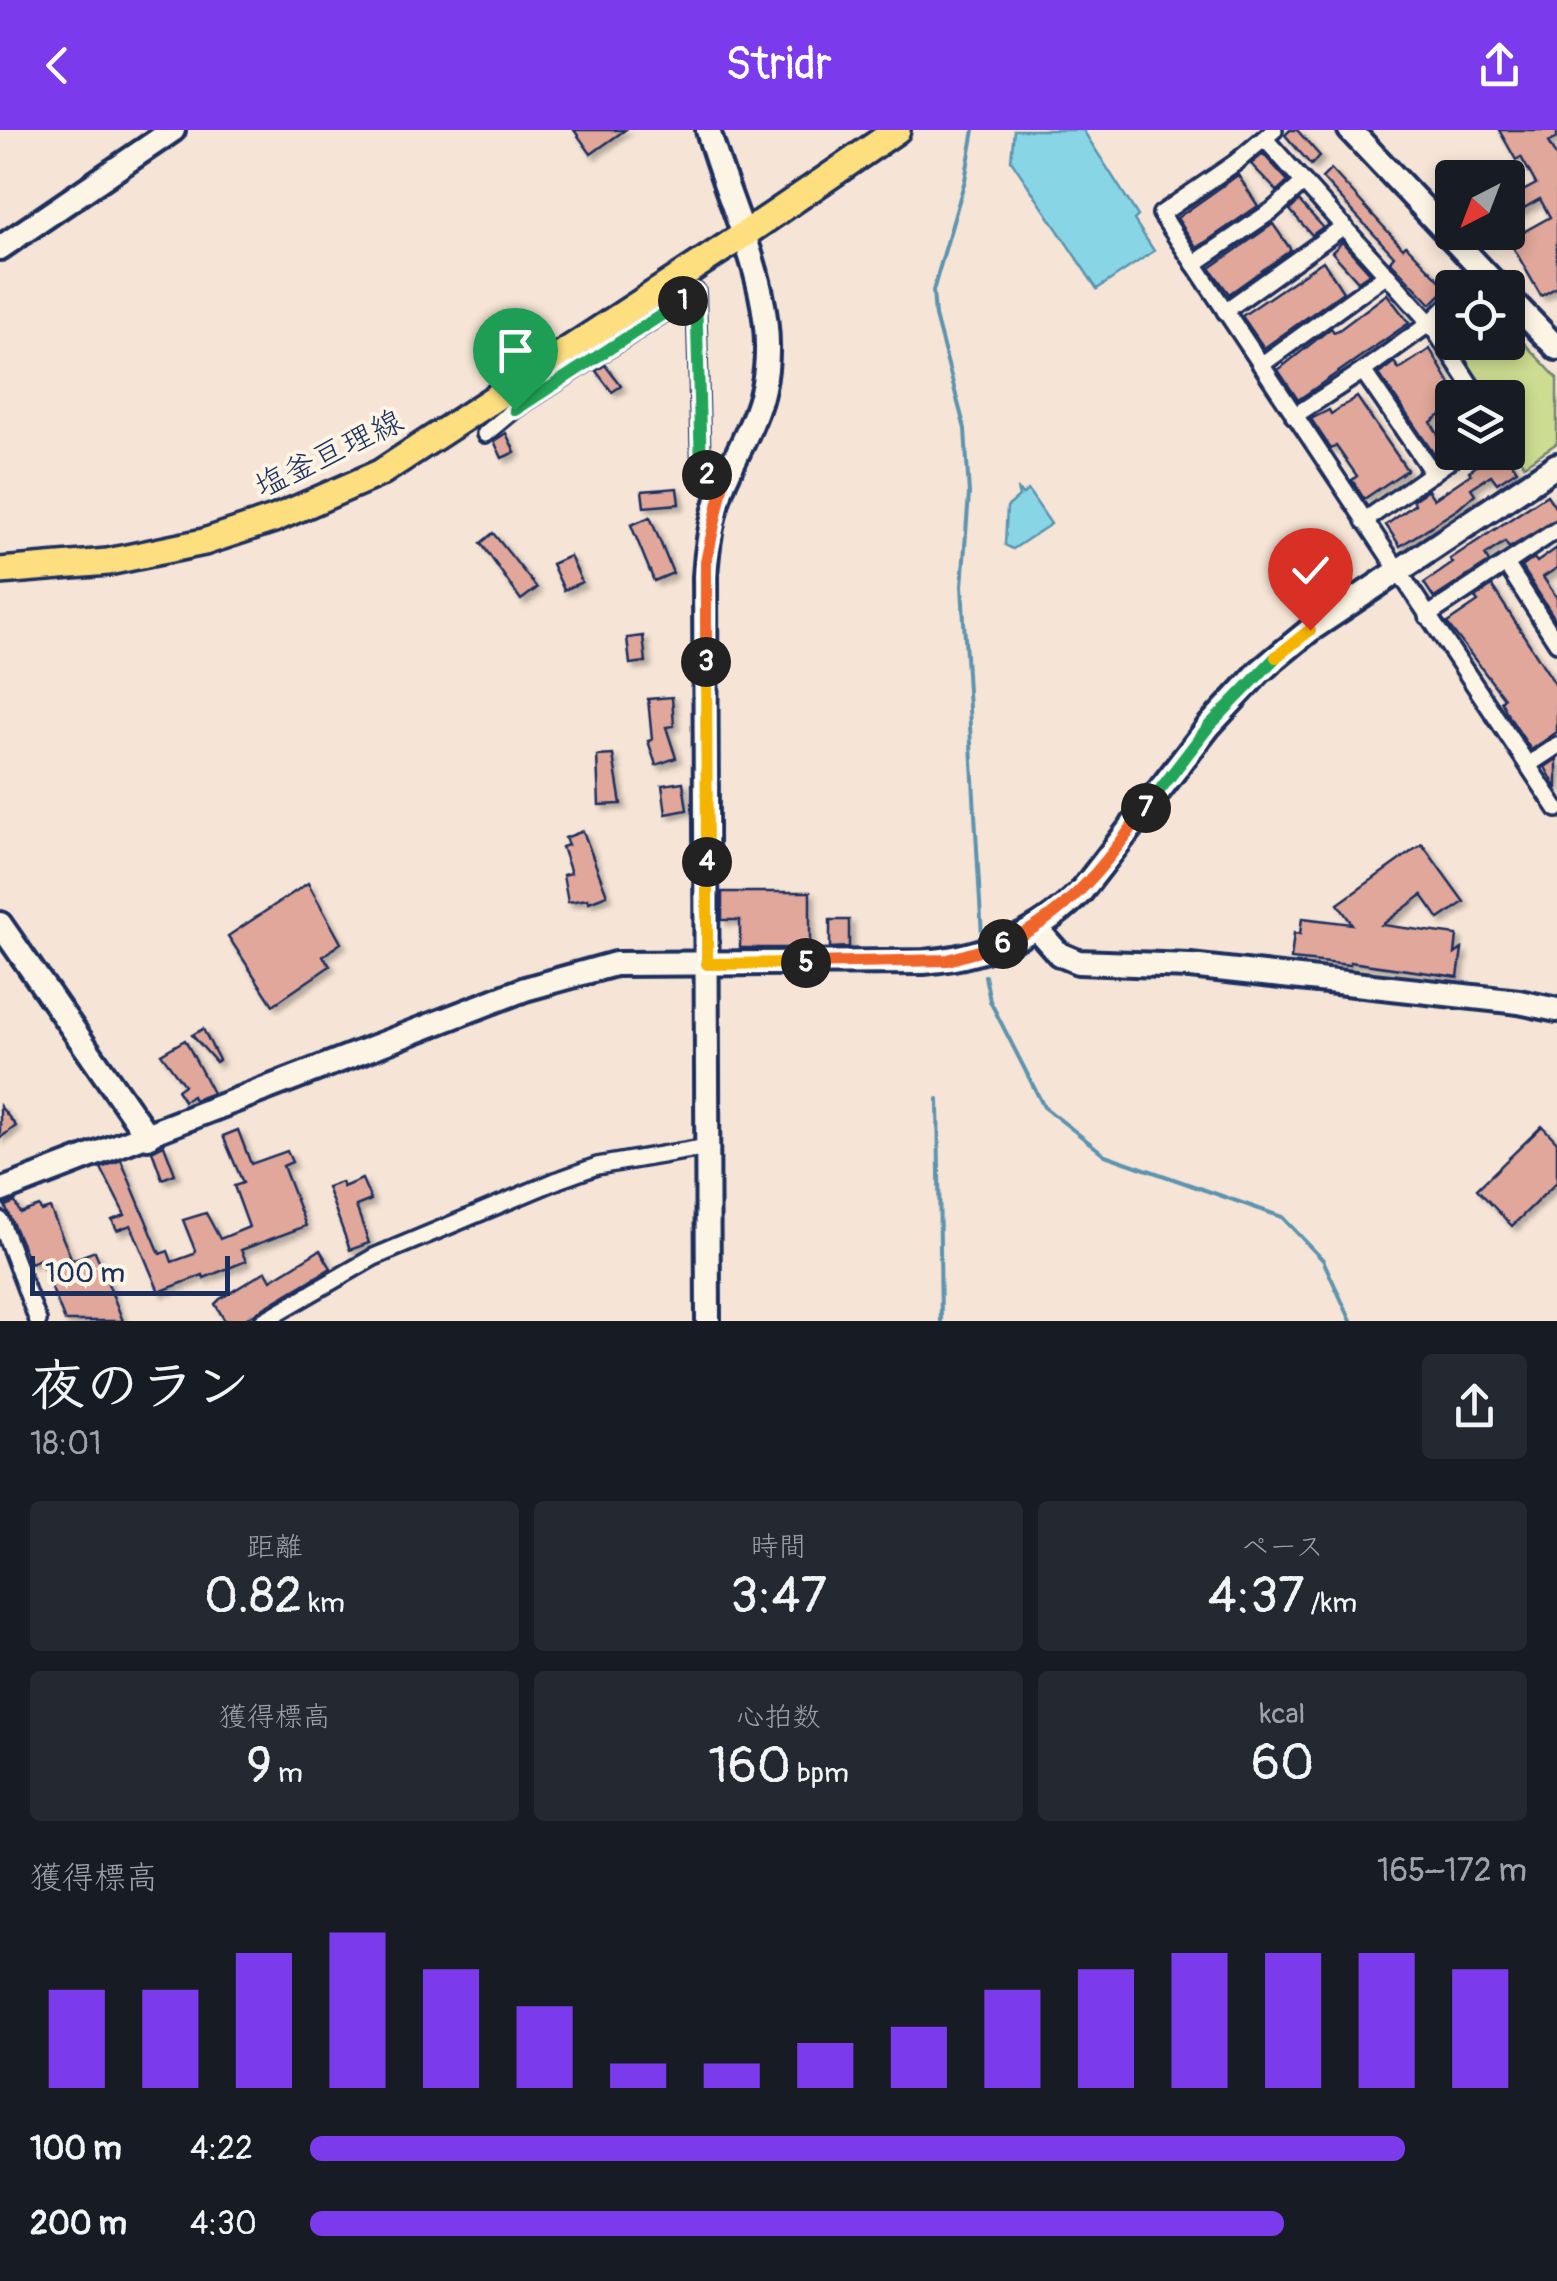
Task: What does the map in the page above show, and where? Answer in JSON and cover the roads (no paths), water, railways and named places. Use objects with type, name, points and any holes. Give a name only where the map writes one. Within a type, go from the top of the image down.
[{"type":"main road","name":"塩釜亘理線","points":[[0,570],[108,562],[204,542],[274,520],[380,474],[897,130]]},
{"type":"street","points":[[0,248],[173,130]]},
{"type":"street","points":[[708,130],[767,321],[768,355],[763,390],[750,427],[723,483],[704,577],[708,1321]]},
{"type":"street","points":[[1350,130],[1473,270]]},
{"type":"street","points":[[1467,380],[1430,323],[1304,182],[1270,134],[1161,214],[1557,808]]},
{"type":"street","points":[[1194,264],[1274,210],[1304,182]]},
{"type":"street","points":[[1225,311],[1344,226]]},
{"type":"street","points":[[1260,365],[1387,274]]},
{"type":"street","points":[[485,434],[515,410],[696,292],[701,468],[723,483]]},
{"type":"street","points":[[1525,314],[1557,348]]},
{"type":"street","points":[[1294,416],[1435,318]]},
{"type":"street","points":[[1362,372],[1432,473]]},
{"type":"street","points":[[0,1192],[525,990],[614,964],[948,960],[989,951],[1036,928],[1070,903],[1209,726],[1259,672],[1310,630],[1557,465]]},
{"type":"street","points":[[1364,521],[1436,470]]},
{"type":"street","points":[[1427,616],[1557,530]]},
{"type":"street","points":[[1506,564],[1557,643]]},
{"type":"street","points":[[1528,765],[1557,746]]},
{"type":"street","points":[[0,924],[148,1137]]},
{"type":"street","points":[[1036,928],[1059,954],[1078,962],[1190,966],[1518,1002],[1557,1010]]},
{"type":"street","points":[[275,1318],[374,1257],[558,1180],[598,1166],[708,1147]]},
{"type":"street","points":[[0,1220],[38,1321]]},
{"type":"water","points":[[1014,130],[1083,130],[1138,216],[1134,220],[1154,251],[1097,289],[1011,160]]},
{"type":"water","points":[[1017,488],[1022,495],[1028,490],[1051,524],[1013,549],[1005,545],[1007,507],[1019,497]]},
{"type":"waterway","points":[[974,130],[965,180],[933,291],[935,316],[965,429],[969,494],[962,586],[982,937]]},
{"type":"waterway","points":[[985,976],[990,1001],[1044,1107],[1105,1155],[1282,1217],[1323,1260],[1351,1321]]},
{"type":"waterway","points":[[938,1099],[941,1321]]}]
